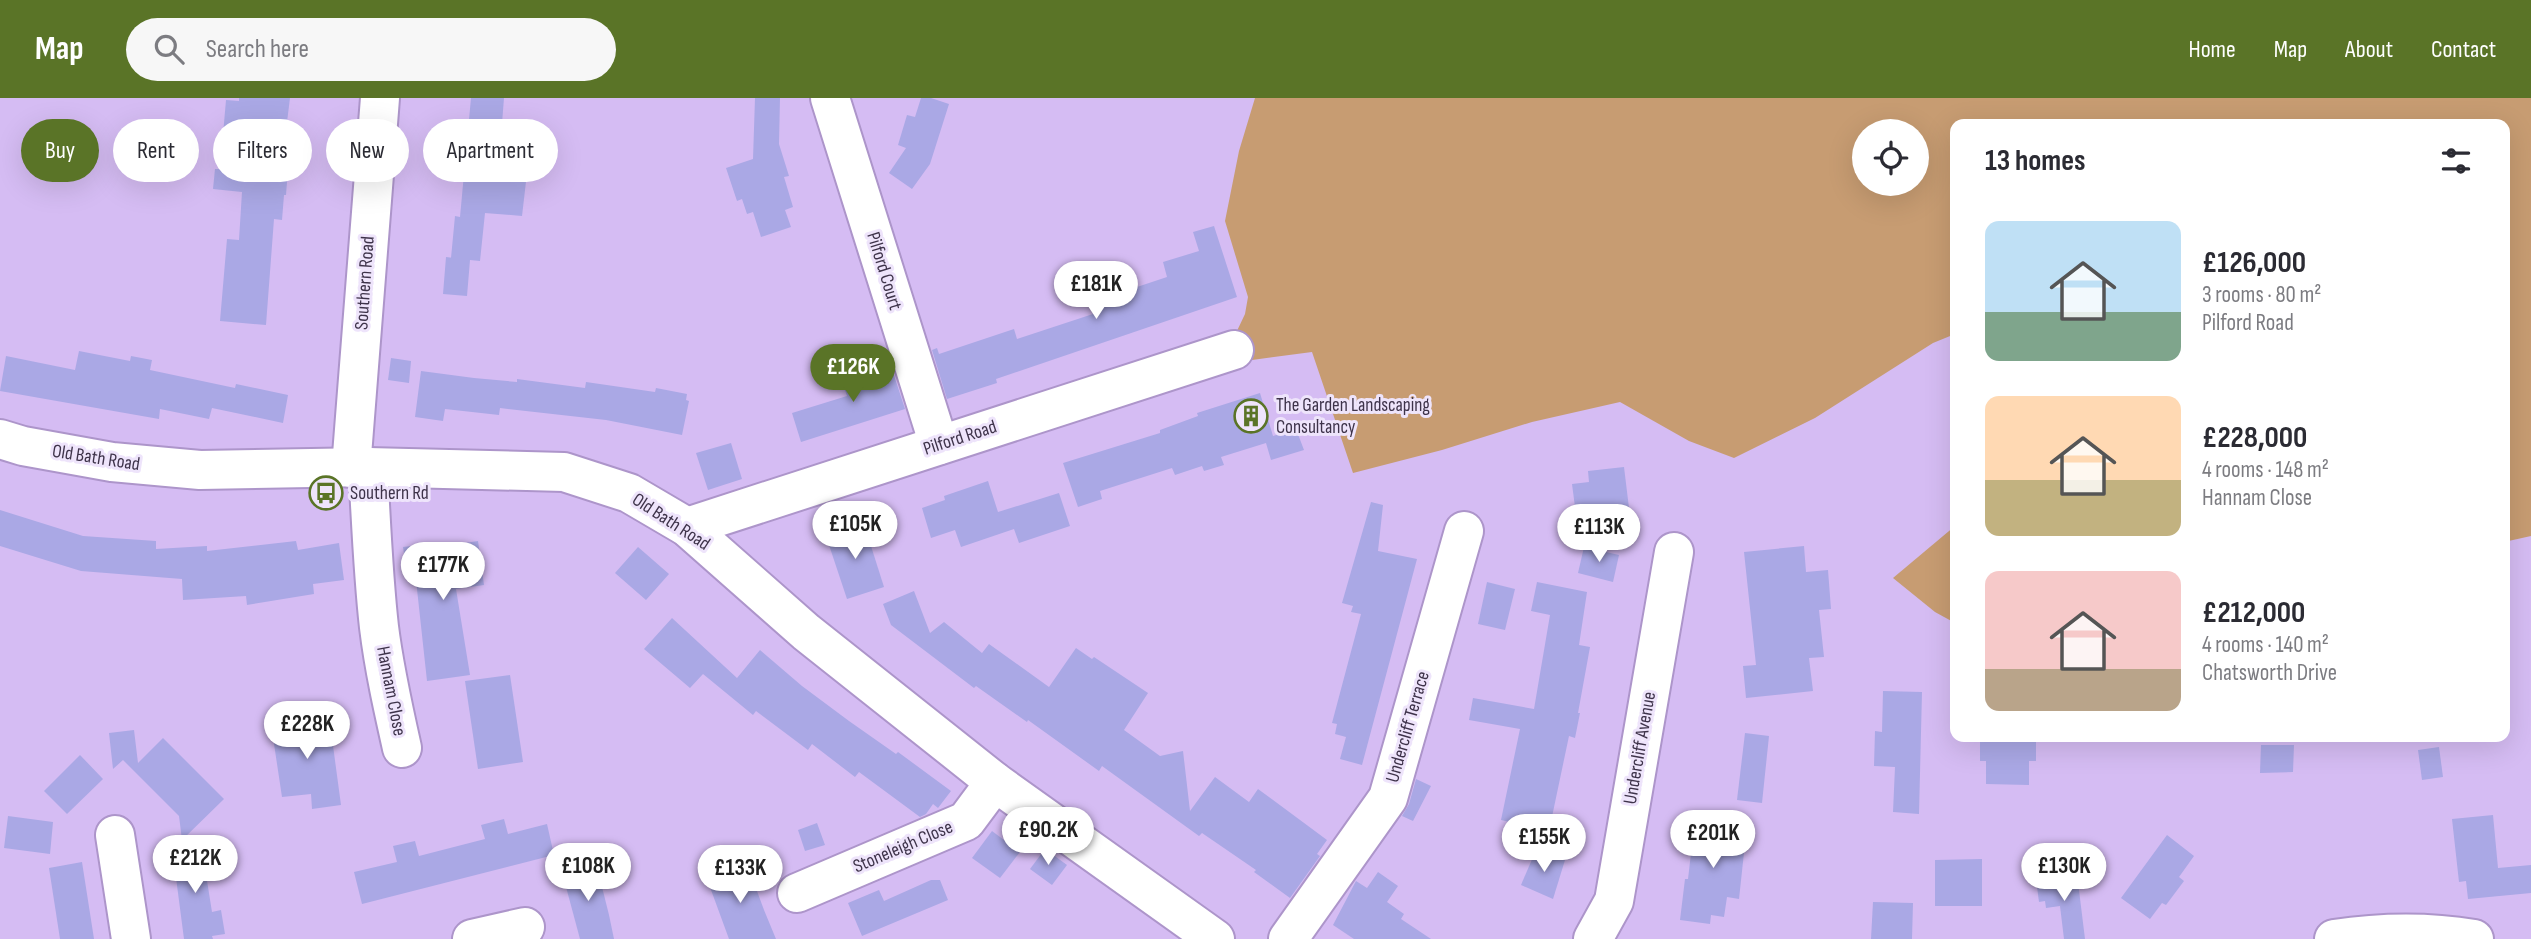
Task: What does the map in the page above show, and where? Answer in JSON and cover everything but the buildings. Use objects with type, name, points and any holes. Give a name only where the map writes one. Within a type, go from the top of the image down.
[{"type":"street","name":"Southern Road","points":[[360,467],[380,98]]},
{"type":"street","name":"Pilford Court","points":[[830,98],[939,445]]},
{"type":"street","name":"Pilford Road","points":[[687,527],[1234,350]]},
{"type":"street","name":"Old Bath Road","points":[[0,439],[67,455],[200,470],[360,467],[564,472],[629,493],[687,527],[806,632],[995,782],[1215,939]]},
{"type":"street","name":"Hannam Close","points":[[360,467],[379,629],[402,748]]},
{"type":"street","name":"Undercliff Terrace","points":[[1287,939],[1388,798],[1464,531]]},
{"type":"street","name":"Undercliff Avenue","points":[[1593,939],[1614,901],[1674,552]]},
{"type":"street","name":"Stoneleigh Close","points":[[797,893],[966,821],[995,782]]},
{"type":"street","points":[[116,835],[131,939]]},
{"type":"street","points":[[478,938],[525,927]]},
{"type":"street","points":[[2334,939],[2399,932],[2474,939]]},
{"type":"shaded area","points":[[1255,98],[2531,98],[2531,536],[2510,541],[2510,119],[1950,119],[1950,336],[1933,343],[1815,418],[1734,458],[1689,441],[1620,402],[1532,422],[1442,450],[1353,473],[1312,352],[1252,360],[1236,333],[1245,314],[1248,297],[1225,221],[1239,151]]},
{"type":"shaded area","points":[[1950,530],[1950,620],[1935,612],[1893,578]]},
{"type":"place","name":"The Garden Landscaping Consultancy","points":[[1251,416]]},
{"type":"place","name":"Southern Rd","points":[[326,493]]}]
